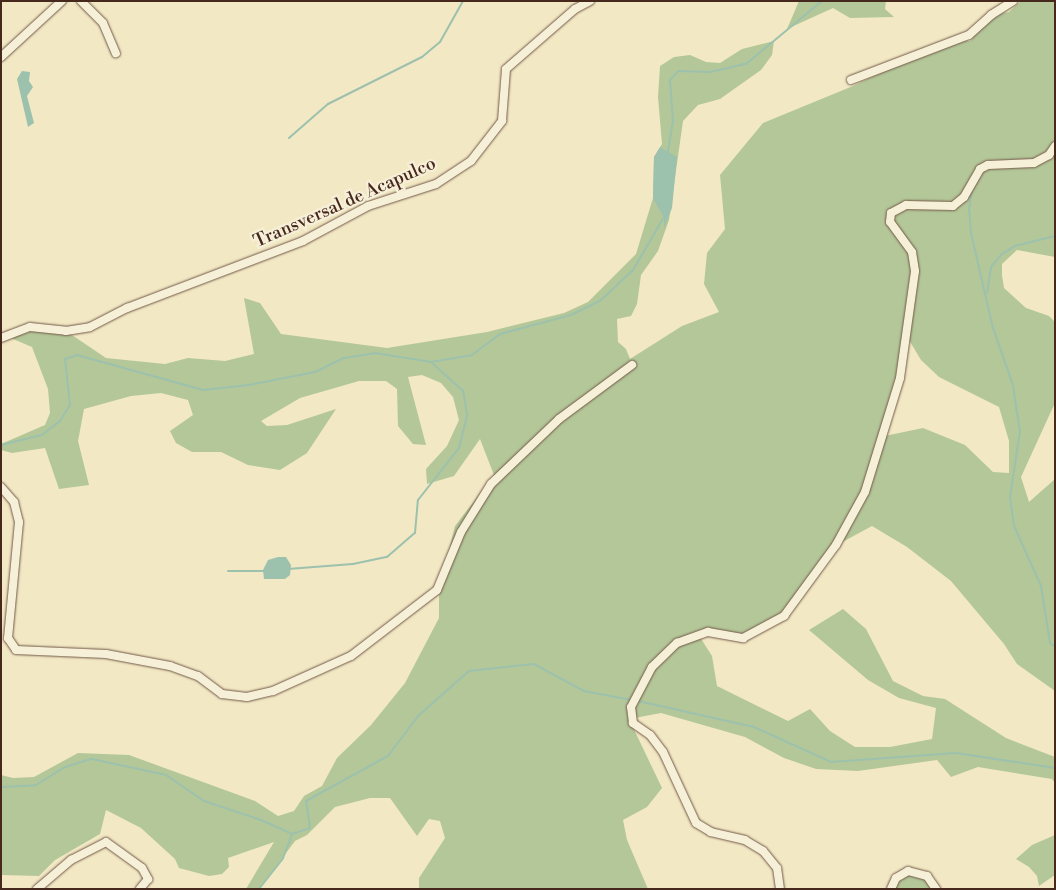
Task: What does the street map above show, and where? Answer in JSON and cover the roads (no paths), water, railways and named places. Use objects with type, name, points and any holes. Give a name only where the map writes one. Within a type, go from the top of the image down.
[{"type":"street","points":[[1,57],[62,1]]},
{"type":"street","points":[[80,1],[103,23],[116,53]]},
{"type":"street","name":"Transversal de Acapulco","points":[[1,338],[30,327],[66,331],[90,327],[127,308],[303,240],[368,206],[436,184],[471,161],[502,122],[506,69],[575,9],[590,1]]},
{"type":"street","points":[[851,80],[970,36],[991,15],[1013,1]]},
{"type":"street","points":[[780,889],[777,868],[764,851],[750,842],[711,832],[696,823],[660,747],[630,718],[633,702],[652,667],[676,643],[708,632],[743,638],[784,616],[836,546],[865,492],[900,378],[915,272],[912,252],[890,222],[891,213],[906,205],[953,206],[964,197],[980,169],[988,164],[1034,163],[1049,155],[1055,146]]},
{"type":"street","points":[[1,487],[14,502],[19,522],[8,638],[16,650],[106,654],[151,663],[198,676],[222,694],[247,697],[273,691],[351,656],[437,590],[461,532],[491,484],[559,419],[632,365]]},
{"type":"street","points":[[37,889],[71,860],[106,842],[142,868],[148,879],[140,889]]},
{"type":"street","points":[[891,889],[896,878],[908,871],[927,876],[936,889]]},
{"type":"waterway","points":[[289,138],[328,104],[422,57],[440,42],[463,1]]},
{"type":"waterway","points":[[668,152],[673,122],[670,80],[678,71],[710,72],[746,64],[822,1]]},
{"type":"waterway","points":[[972,190],[969,209],[971,233],[993,328],[1013,385],[1020,431],[1010,497],[1014,526],[1041,586],[1050,643],[1055,647]]},
{"type":"waterway","points":[[1,445],[42,435],[60,421],[70,405],[65,359],[77,355],[203,390],[249,385],[315,372],[344,358],[375,353],[431,362],[472,355],[500,334],[571,315],[600,301],[633,270],[664,217]]},
{"type":"waterway","points":[[987,293],[991,267],[1002,254],[1015,246],[1055,236]]},
{"type":"waterway","points":[[288,569],[353,564],[387,557],[415,533],[418,500],[459,448],[467,415],[463,391],[431,362]]},
{"type":"waterway","points":[[228,571],[266,571]]},
{"type":"waterway","points":[[1,787],[36,785],[65,767],[92,759],[166,775],[204,801],[261,820],[292,834],[310,828],[306,801],[388,756],[418,716],[469,671],[534,664],[584,691],[631,700]]},
{"type":"waterway","points":[[638,701],[754,727],[831,762],[956,753],[1055,768]]},
{"type":"waterway","points":[[259,889],[283,858],[292,834]]}]
